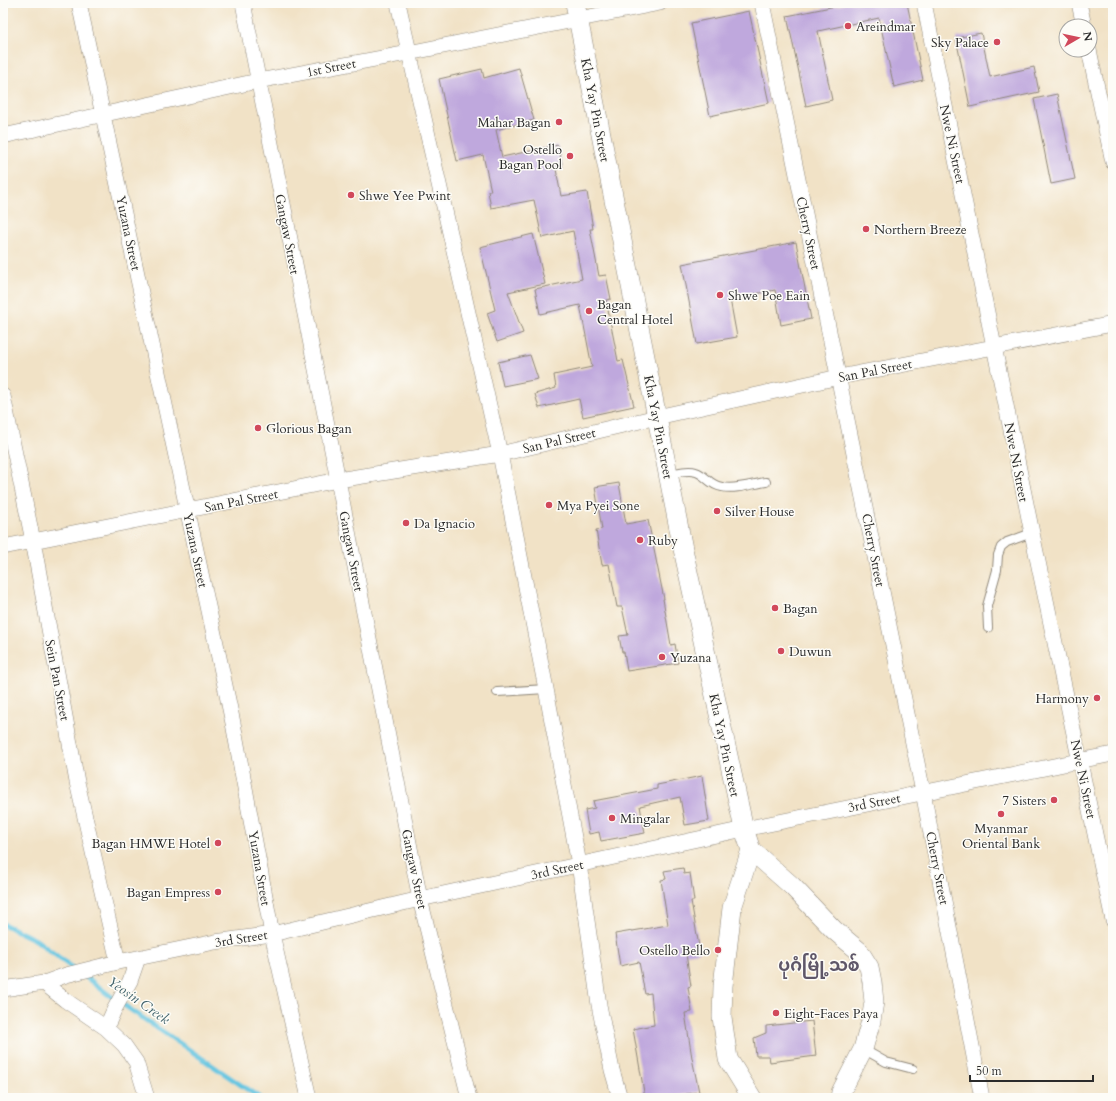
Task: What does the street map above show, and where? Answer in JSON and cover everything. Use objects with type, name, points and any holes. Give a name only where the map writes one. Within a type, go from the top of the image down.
[{"type":"street","name":"Yuzana Street","points":[[79,3],[233,723],[272,934],[310,1098]]},
{"type":"street","name":"Gangaw Street","points":[[243,3],[420,898],[469,1098]]},
{"type":"street","points":[[398,3],[408,53],[500,454],[579,864],[599,1005],[612,1070],[620,1098]]},
{"type":"street","name":"1st Street","points":[[3,136],[258,81],[408,53],[576,11],[660,3]]},
{"type":"street","name":"Cherry Street","points":[[762,3],[923,792],[982,1098]]},
{"type":"street","name":"Nwe Ni Street","points":[[924,3],[1032,533],[1113,920]]},
{"type":"street","points":[[1079,3],[1082,18]]},
{"type":"street","name":"Kha Yay Pin Street","points":[[576,11],[685,557],[744,829],[751,850]]},
{"type":"street","points":[[1091,58],[1113,162]]},
{"type":"street","name":"San Pal Street","points":[[3,546],[338,480],[500,454],[657,417],[839,377],[1113,324]]},
{"type":"street","name":"Sein Pan Street","points":[[3,396],[33,540],[77,782],[118,962]]},
{"type":"street","name":"3rd Street","points":[[3,989],[44,983],[66,975],[99,968],[118,962],[215,942],[272,934],[420,898],[744,829],[1113,754]]},
{"type":"street","points":[[752,1098],[728,1059],[722,1017],[732,908],[751,850],[792,886],[834,930],[859,951],[869,967],[874,1002],[871,1021],[863,1048],[841,1092],[840,1098]]},
{"type":"street","points":[[106,1028],[130,981],[138,958]]},
{"type":"street","points":[[44,983],[65,1000],[106,1028],[124,1045],[136,1062],[147,1098]]},
{"type":"lane","points":[[668,474],[689,470],[697,472],[712,484],[724,488],[766,482]]},
{"type":"lane","points":[[988,628],[987,606],[997,570],[998,555],[1001,547],[1007,542],[1032,533]]},
{"type":"lane","points":[[497,692],[546,689]]},
{"type":"lane","points":[[863,1048],[886,1062],[913,1069]]},
{"type":"building","points":[[850,3],[907,3],[923,80],[894,87],[879,18],[818,31],[832,100],[806,106],[787,16]]},
{"type":"building","points":[[749,11],[769,103],[710,116],[691,23]]},
{"type":"building","points":[[981,33],[990,77],[1034,67],[1039,92],[970,107],[956,38]]},
{"type":"building","points":[[519,68],[534,120],[496,130],[502,157],[558,145],[563,168],[556,169],[561,196],[587,192],[593,229],[590,229],[599,276],[606,275],[611,299],[606,300],[618,361],[623,360],[634,406],[583,417],[579,399],[539,408],[535,394],[556,388],[554,375],[592,367],[580,305],[540,314],[535,289],[582,279],[573,231],[542,238],[534,200],[491,208],[488,191],[491,191],[483,155],[457,161],[439,79],[482,69],[484,78]]},
{"type":"building","points":[[1057,94],[1075,179],[1051,184],[1034,99]]},
{"type":"building","points":[[533,234],[545,284],[508,292],[523,333],[497,342],[487,313],[495,310],[480,247]]},
{"type":"building","name":"Shwe Poe Eain","points":[[796,242],[811,319],[781,325],[775,290],[730,299],[737,337],[697,344],[682,264]]},
{"type":"building","points":[[530,355],[538,379],[503,386],[498,362]]},
{"type":"building","points":[[619,483],[626,524],[648,520],[664,599],[671,645],[675,644],[678,663],[627,671],[624,652],[622,652],[619,636],[628,635],[622,607],[617,607],[609,564],[602,565],[596,530],[602,529],[595,487]]},
{"type":"building","points":[[702,776],[709,821],[685,825],[680,797],[640,806],[645,833],[601,841],[599,832],[589,834],[585,810],[595,808],[593,801],[657,789],[657,785]]},
{"type":"building","points":[[683,868],[684,874],[690,873],[694,901],[691,901],[700,952],[686,954],[691,986],[688,987],[692,1012],[685,1013],[699,1092],[664,1098],[645,1098],[633,1029],[654,1025],[651,993],[645,994],[639,962],[620,966],[615,934],[668,925],[661,880],[666,879],[664,871]]},
{"type":"building","points":[[812,1021],[816,1056],[770,1062],[769,1056],[756,1056],[754,1038],[766,1033],[766,1026]]},
{"type":"waterway","name":"Yeosin Creek","points":[[3,924],[36,940],[75,970]]},
{"type":"waterway","name":"Yeosin Creek","points":[[82,974],[109,995],[260,1098]]},
{"type":"place","name":"Areindmar","points":[[848,26]]},
{"type":"place","name":"Sky Palace","points":[[997,42]]},
{"type":"place","name":"Mahar Bagan","points":[[559,122]]},
{"type":"place","name":"Ostello Bagan Pool","points":[[570,156]]},
{"type":"place","name":"Shwe Yee Pwint","points":[[351,195]]},
{"type":"place","name":"Northern Breeze","points":[[866,229]]},
{"type":"place","name":"Shwe Poe Eain","points":[[720,295]]},
{"type":"place","name":"Bagan Central Hotel","points":[[589,311]]},
{"type":"place","name":"Glorious Bagan","points":[[258,428]]},
{"type":"place","name":"Mya Pyei Sone","points":[[549,505]]},
{"type":"place","name":"Silver House","points":[[717,511]]},
{"type":"place","name":"Da Ignacio","points":[[406,523]]},
{"type":"place","name":"Ruby","points":[[640,540]]},
{"type":"place","name":"Bagan","points":[[775,608]]},
{"type":"place","name":"Duwun","points":[[781,651]]},
{"type":"place","name":"Yuzana","points":[[662,657]]},
{"type":"place","name":"Harmony","points":[[1097,698]]},
{"type":"place","name":"7 Sisters","points":[[1054,800]]},
{"type":"place","name":"Myanmar Oriental Bank","points":[[1001,814]]},
{"type":"place","name":"Mingalar","points":[[612,818]]},
{"type":"place","name":"Bagan HMWE Hotel","points":[[218,843]]},
{"type":"place","name":"Bagan Empress","points":[[218,892]]},
{"type":"place","name":"Ostello Bello","points":[[718,950]]},
{"type":"place","name":"Eight-Faces Paya","points":[[776,1013]]},
{"type":"district","name":"ပုဂံမြို့သစ်","points":[[819,965]]}]
